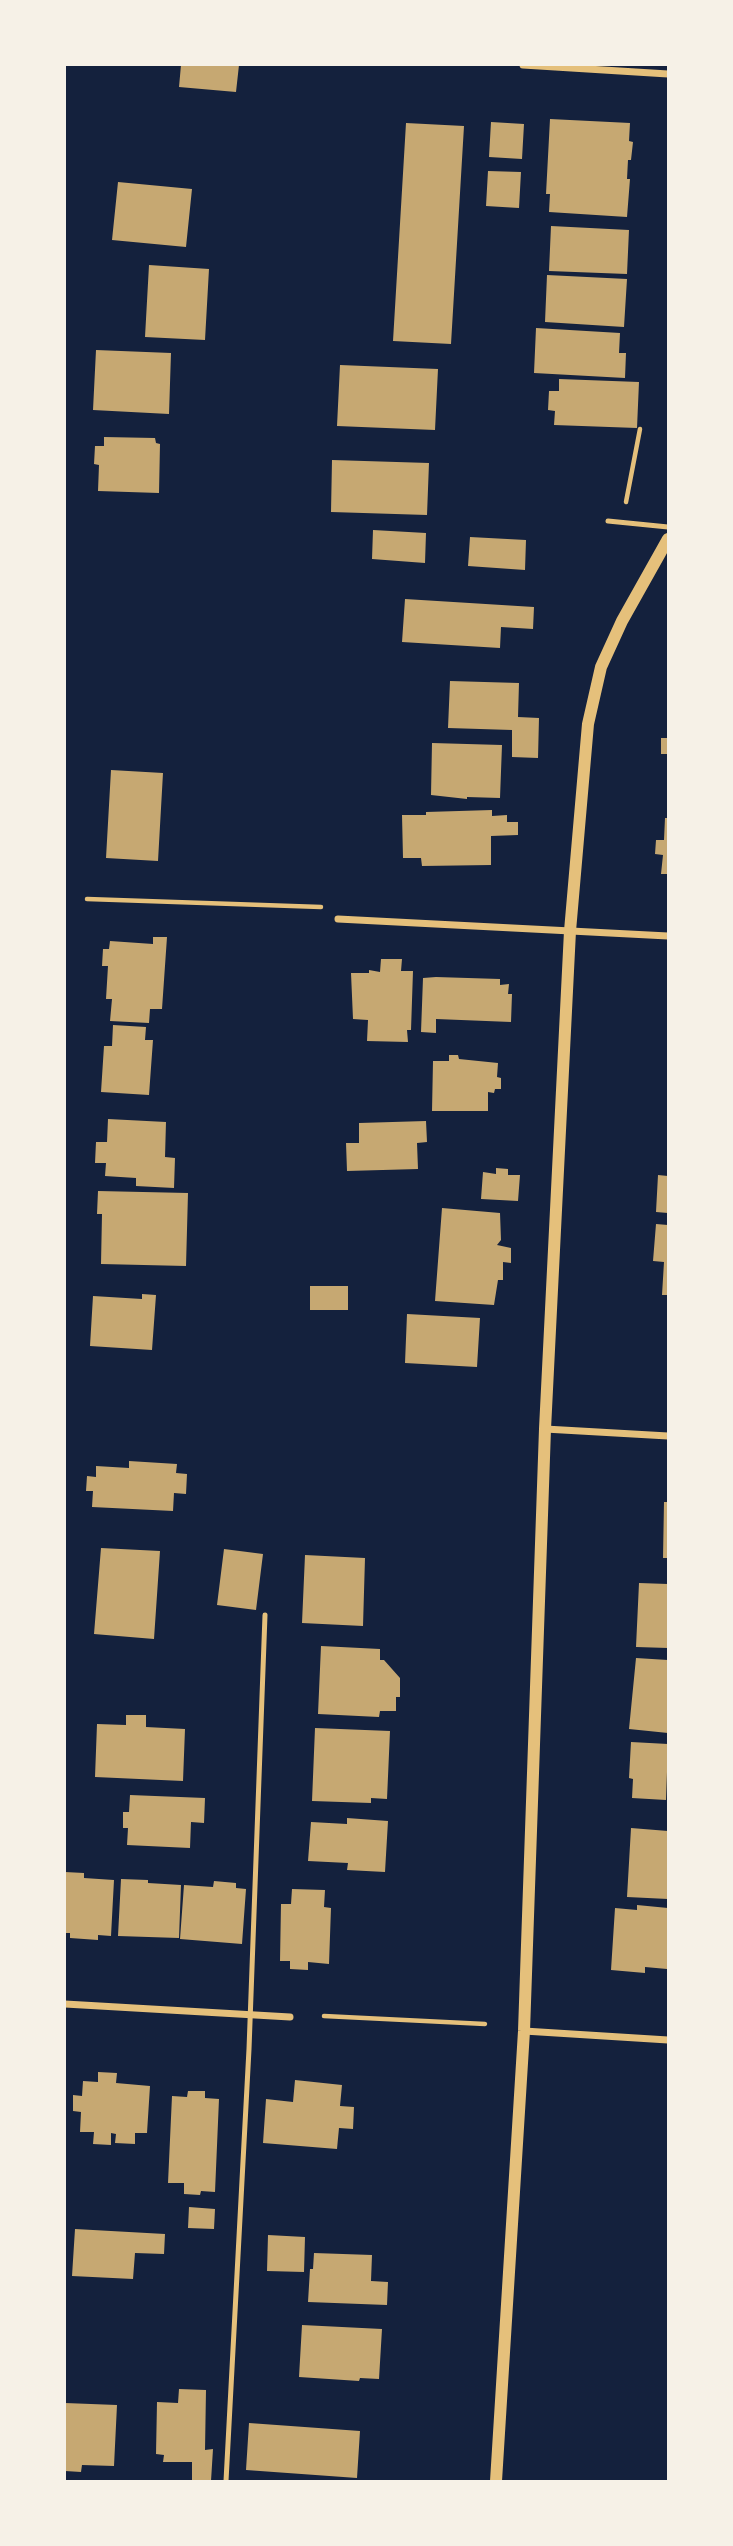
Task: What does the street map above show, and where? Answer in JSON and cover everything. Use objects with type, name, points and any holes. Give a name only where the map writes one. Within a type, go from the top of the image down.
[{"type":"street","points":[[523,65],[668,74]]},
{"type":"street","points":[[496,2481],[524,2031],[545,1429],[570,931],[588,724],[601,667],[622,621],[668,539]]},
{"type":"street","points":[[338,919],[668,936]]},
{"type":"street","points":[[545,1429],[668,1436]]},
{"type":"street","points":[[65,2004],[290,2017]]},
{"type":"street","points":[[524,2031],[668,2040]]},
{"type":"lane","points":[[608,521],[668,527]]},
{"type":"lane","points":[[226,2481],[251,2015],[265,1615]]},
{"type":"path","points":[[625,507],[640,429]]},
{"type":"path","points":[[87,899],[324,907]]},
{"type":"path","points":[[324,2015],[485,2024]]},
{"type":"building","points":[[181,65],[239,65],[236,92],[179,87]]},
{"type":"building","points":[[550,119],[630,123],[629,141],[633,142],[631,160],[628,160],[627,179],[630,179],[627,217],[549,212],[550,194],[546,194]]},
{"type":"building","points":[[491,122],[524,124],[522,159],[489,157]]},
{"type":"building","points":[[406,123],[464,126],[451,344],[393,341]]},
{"type":"building","points":[[488,171],[521,172],[519,208],[486,206]]},
{"type":"building","points":[[118,182],[192,189],[186,247],[112,240]]},
{"type":"building","points":[[551,226],[629,230],[627,274],[549,271]]},
{"type":"building","points":[[149,265],[209,269],[205,340],[145,337]]},
{"type":"building","points":[[547,275],[627,279],[624,327],[545,322]]},
{"type":"building","points":[[536,328],[620,333],[619,353],[626,353],[625,378],[534,373]]},
{"type":"building","points":[[96,350],[171,353],[169,414],[93,410]]},
{"type":"building","points":[[340,365],[438,369],[435,430],[337,426]]},
{"type":"building","points":[[559,379],[639,382],[637,428],[554,425],[555,411],[548,410],[549,391],[559,391]]},
{"type":"building","points":[[104,437],[155,438],[156,443],[160,444],[159,493],[98,491],[99,465],[94,464],[95,446],[104,446]]},
{"type":"building","points":[[332,460],[429,463],[427,515],[331,512]]},
{"type":"building","points":[[373,530],[426,533],[425,563],[372,559]]},
{"type":"building","points":[[470,537],[526,540],[525,570],[468,566]]},
{"type":"building","points":[[405,599],[534,607],[533,629],[501,627],[500,648],[402,642]]},
{"type":"building","points":[[450,681],[519,683],[518,717],[539,718],[538,758],[512,757],[512,730],[448,728]]},
{"type":"building","points":[[661,738],[668,738],[668,754],[661,754]]},
{"type":"building","points":[[432,743],[502,745],[500,798],[467,799],[431,795]]},
{"type":"building","points":[[111,770],[163,773],[158,861],[106,858]]},
{"type":"building","points":[[492,810],[492,816],[507,815],[507,822],[518,822],[518,835],[491,836],[491,865],[422,866],[421,858],[403,858],[402,815]]},
{"type":"building","points":[[665,818],[668,818],[668,874],[661,874],[663,855],[655,854],[656,840],[664,840]]},
{"type":"building","points":[[153,937],[167,937],[162,1009],[150,1009],[149,1023],[110,1021],[112,999],[106,999],[108,966],[102,966],[103,949],[109,949],[110,941],[153,944]]},
{"type":"building","points":[[381,959],[402,959],[401,971],[413,971],[411,1030],[407,1030],[408,1042],[367,1041],[368,1020],[353,1019],[351,973],[369,973],[369,970],[380,972]]},
{"type":"building","points":[[423,978],[500,979],[500,985],[509,984],[508,994],[512,994],[511,1022],[436,1019],[436,1033],[421,1032]]},
{"type":"building","points":[[113,1025],[146,1027],[145,1040],[153,1040],[149,1095],[101,1092],[104,1046],[112,1046]]},
{"type":"building","points":[[449,1055],[458,1055],[459,1059],[498,1063],[497,1077],[501,1078],[501,1089],[495,1089],[494,1093],[488,1092],[488,1111],[432,1111],[433,1061],[449,1061]]},
{"type":"building","points":[[108,1119],[166,1122],[165,1157],[175,1158],[174,1188],[136,1186],[136,1178],[105,1176],[106,1163],[95,1163],[96,1142],[107,1142]]},
{"type":"building","points":[[426,1121],[427,1142],[417,1143],[418,1169],[347,1171],[346,1143],[359,1143],[359,1123]]},
{"type":"building","points":[[496,1168],[508,1169],[508,1175],[520,1175],[518,1201],[481,1199],[483,1172],[496,1174]]},
{"type":"building","points":[[658,1175],[668,1176],[668,1213],[656,1212]]},
{"type":"building","points":[[98,1191],[188,1193],[186,1266],[101,1264],[102,1214],[97,1214]]},
{"type":"building","points":[[442,1208],[500,1213],[501,1240],[497,1245],[511,1248],[511,1263],[503,1262],[503,1280],[498,1280],[494,1305],[435,1301]]},
{"type":"building","points":[[656,1224],[668,1225],[668,1295],[662,1295],[664,1262],[653,1261]]},
{"type":"building","points":[[310,1286],[348,1286],[348,1310],[310,1310]]},
{"type":"building","points":[[142,1294],[156,1295],[152,1350],[90,1346],[93,1296],[142,1299]]},
{"type":"building","points":[[407,1314],[480,1318],[477,1367],[405,1363]]},
{"type":"building","points":[[129,1461],[177,1464],[176,1473],[187,1474],[186,1494],[174,1493],[173,1511],[92,1507],[93,1491],[86,1491],[87,1476],[96,1477],[96,1466],[129,1468]]},
{"type":"building","points":[[664,1502],[668,1502],[668,1558],[663,1558]]},
{"type":"building","points":[[101,1548],[160,1551],[154,1639],[94,1634]]},
{"type":"building","points":[[224,1549],[263,1554],[256,1610],[217,1605]]},
{"type":"building","points":[[305,1555],[365,1558],[363,1626],[302,1623]]},
{"type":"building","points":[[639,1583],[668,1584],[668,1648],[636,1647]]},
{"type":"building","points":[[321,1646],[380,1649],[380,1660],[384,1660],[400,1678],[400,1697],[396,1697],[396,1711],[380,1711],[379,1717],[318,1714]]},
{"type":"building","points":[[636,1658],[668,1660],[668,1733],[629,1729]]},
{"type":"building","points":[[126,1715],[146,1715],[146,1727],[185,1729],[183,1781],[95,1777],[97,1724],[126,1725]]},
{"type":"building","points":[[315,1728],[390,1731],[387,1799],[371,1798],[371,1803],[312,1801]]},
{"type":"building","points":[[631,1742],[668,1744],[666,1800],[632,1798],[633,1779],[629,1778]]},
{"type":"building","points":[[130,1795],[205,1798],[204,1823],[191,1822],[190,1848],[127,1845],[128,1828],[123,1828],[123,1812],[129,1812]]},
{"type":"building","points":[[347,1818],[388,1821],[385,1872],[347,1870],[348,1863],[308,1861],[311,1822],[347,1824]]},
{"type":"building","points":[[631,1828],[668,1831],[668,1899],[627,1897]]},
{"type":"building","points":[[65,1872],[84,1873],[84,1878],[114,1880],[111,1936],[98,1935],[98,1940],[70,1938],[70,1933],[65,1933]]},
{"type":"building","points":[[121,1879],[181,1885],[179,1938],[118,1936]]},
{"type":"building","points":[[214,1881],[236,1883],[236,1888],[246,1889],[242,1944],[180,1939],[184,1885],[213,1887]]},
{"type":"building","points":[[292,1889],[325,1890],[324,1907],[331,1908],[329,1964],[308,1962],[308,1970],[290,1969],[290,1961],[280,1961],[281,1904],[291,1904]]},
{"type":"building","points":[[637,1905],[668,1908],[667,1969],[645,1967],[645,1973],[611,1970],[615,1908],[637,1910]]},
{"type":"building","points":[[98,2072],[117,2073],[116,2083],[150,2086],[147,2133],[135,2133],[135,2144],[115,2143],[116,2134],[111,2133],[111,2145],[93,2144],[94,2132],[80,2132],[81,2112],[73,2111],[73,2095],[82,2096],[83,2081],[98,2082]]},
{"type":"building","points":[[295,2080],[342,2085],[340,2106],[354,2107],[353,2129],[339,2128],[337,2149],[263,2143],[266,2099],[293,2102]]},
{"type":"building","points":[[188,2091],[205,2091],[205,2098],[219,2099],[215,2192],[201,2191],[200,2195],[184,2194],[184,2183],[168,2183],[172,2096],[187,2097]]},
{"type":"building","points":[[189,2207],[215,2209],[214,2229],[188,2228]]},
{"type":"building","points":[[75,2229],[165,2234],[164,2254],[135,2253],[133,2279],[72,2276]]},
{"type":"building","points":[[268,2235],[305,2237],[304,2272],[267,2271]]},
{"type":"building","points":[[314,2253],[372,2255],[371,2281],[388,2282],[387,2305],[308,2302]]},
{"type":"building","points":[[302,2325],[382,2329],[379,2379],[360,2378],[359,2381],[299,2377]]},
{"type":"building","points":[[179,2389],[206,2390],[205,2450],[213,2449],[211,2481],[192,2481],[192,2462],[163,2462],[164,2455],[156,2454],[157,2402],[178,2403]]},
{"type":"building","points":[[65,2403],[117,2405],[114,2466],[82,2465],[81,2472],[65,2471]]},
{"type":"building","points":[[249,2423],[360,2431],[357,2478],[246,2470]]}]
